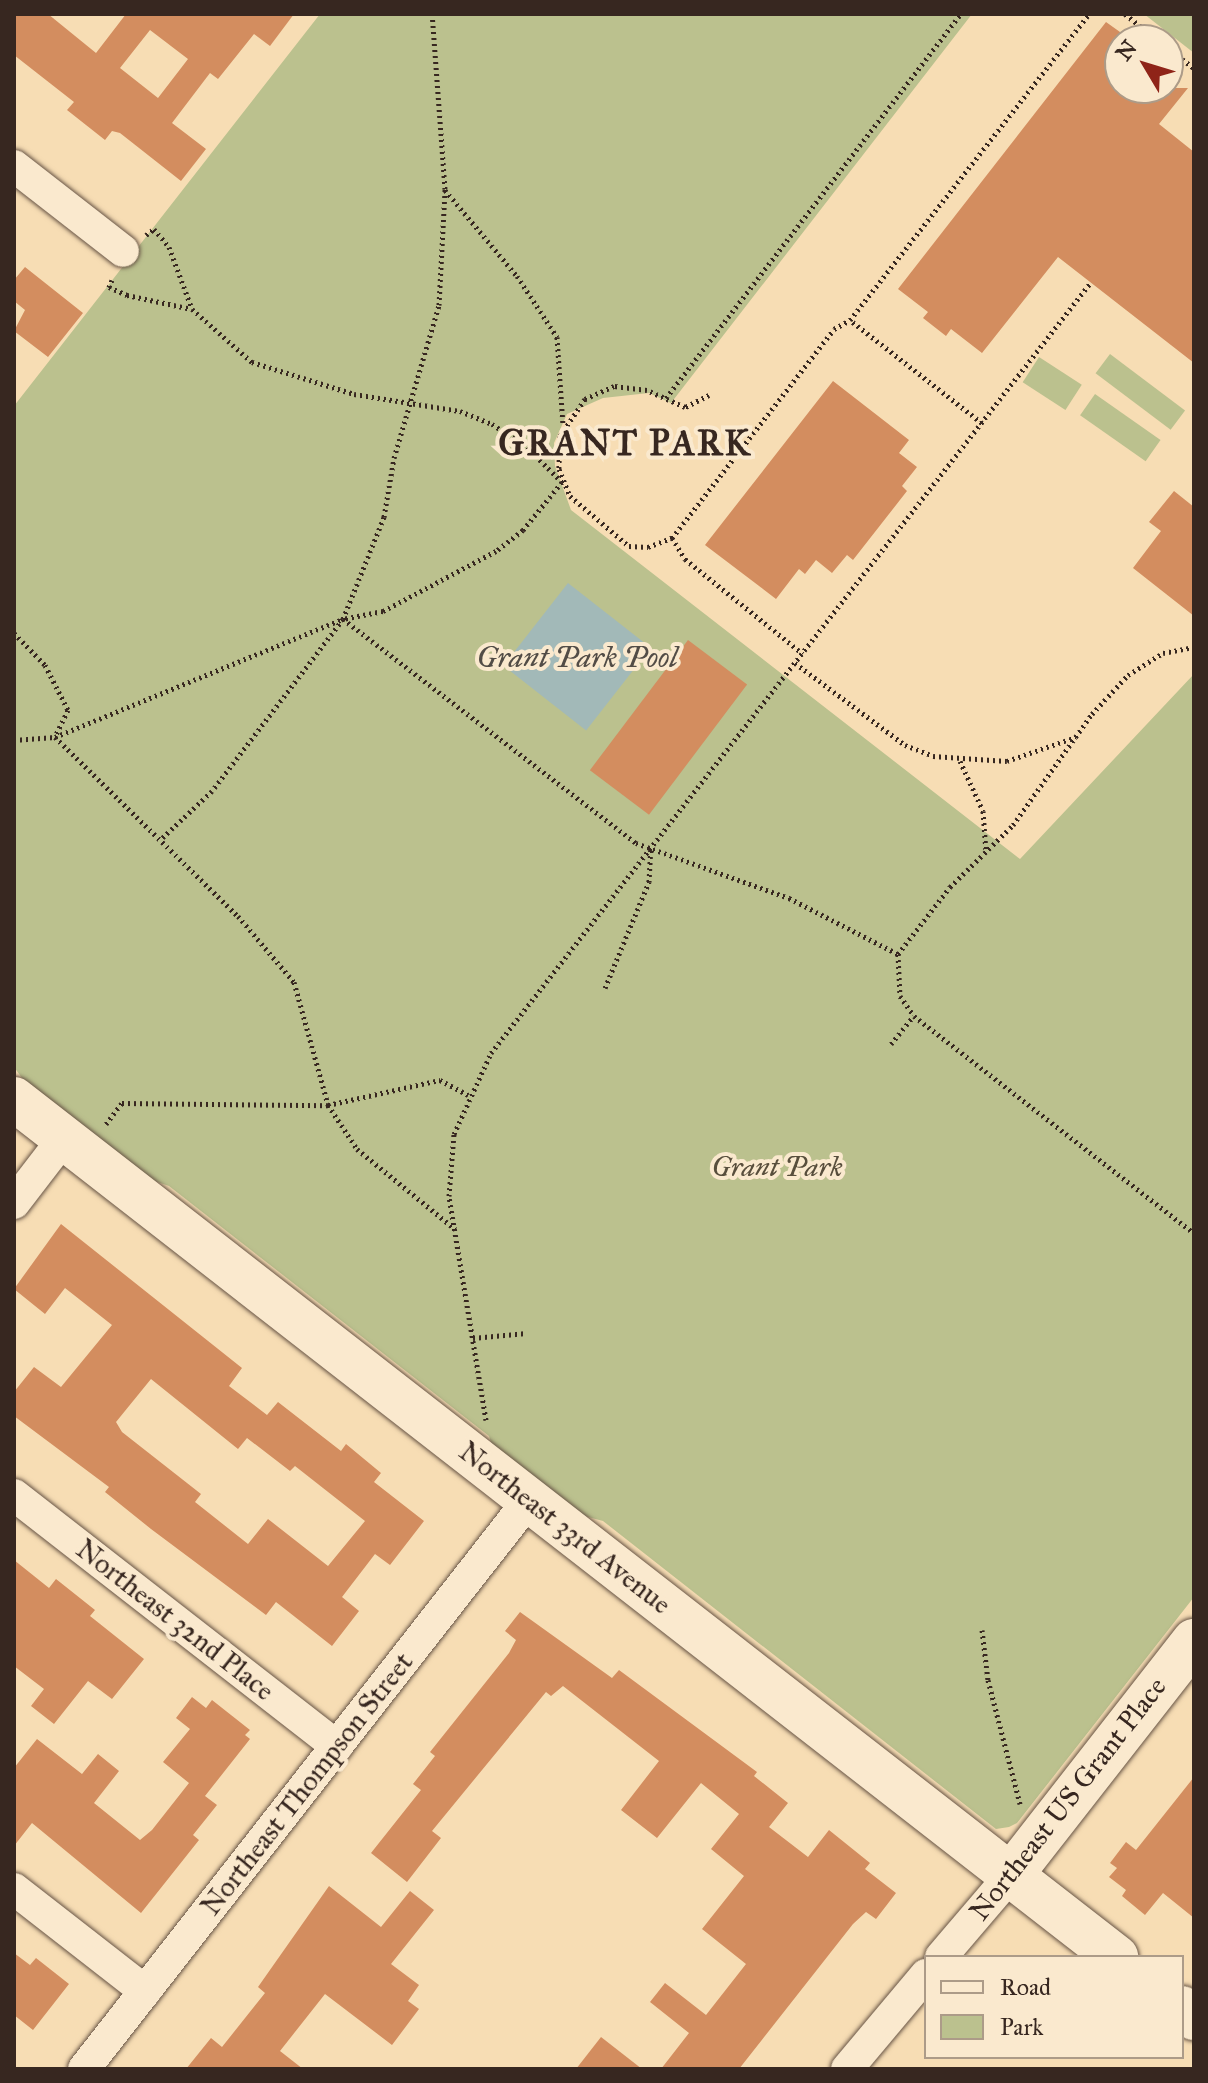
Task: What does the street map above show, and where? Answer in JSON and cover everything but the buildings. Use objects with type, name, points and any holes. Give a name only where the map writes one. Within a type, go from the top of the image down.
[{"type":"main road","name":"Northeast 33rd Avenue","points":[[14,1099],[1113,1955]]},
{"type":"main road","name":"Northeast US Grant Place","points":[[1011,1875],[1194,1641]]},
{"type":"street","points":[[14,166],[123,251]]},
{"type":"street","points":[[14,1203],[64,1138]]},
{"type":"street","name":"Northeast 32nd Place","points":[[14,1495],[337,1746]]},
{"type":"street","name":"Northeast Thompson Street","points":[[84,2069],[529,1500]]},
{"type":"street","name":"Northeast US Grant Place","points":[[943,1955],[1011,1875]]},
{"type":"street","points":[[14,1889],[145,1991]]},
{"type":"street","points":[[847,2069],[924,1977]]},
{"type":"path","points":[[161,839],[212,791],[343,619],[384,517],[394,458],[412,406],[439,305],[445,189],[432,14]]},
{"type":"path","points":[[666,398],[961,14]]},
{"type":"path","points":[[192,309],[169,247],[154,229],[123,251],[109,287],[192,309],[252,362],[412,406],[460,411],[492,424],[527,447],[562,482],[579,506],[629,546],[648,547],[672,538],[834,329],[850,320],[1089,14]]},
{"type":"path","points":[[14,740],[55,737],[343,619],[383,611],[496,551],[523,530],[562,482],[560,436],[565,417],[557,337],[517,276],[445,189]]},
{"type":"path","points":[[497,1428],[486,1419],[449,1196],[454,1134],[468,1095],[491,1053],[1091,282]]},
{"type":"path","points":[[850,320],[982,423]]},
{"type":"path","points":[[560,436],[585,399],[614,386],[634,386],[685,407],[709,395]]},
{"type":"path","points":[[672,538],[685,559],[803,654]]},
{"type":"path","points":[[343,619],[636,843],[789,898],[898,954]]},
{"type":"path","points":[[14,633],[45,665],[68,710],[55,737]]},
{"type":"path","points":[[1194,647],[1163,653],[1128,675],[1076,737],[1046,784],[986,852],[950,887],[898,954],[900,996],[914,1016],[1194,1233]]},
{"type":"path","points":[[795,663],[905,745],[960,760],[1007,761],[1076,737]]},
{"type":"path","points":[[55,737],[161,839],[294,982],[328,1105],[357,1149],[455,1229]]},
{"type":"path","points":[[960,760],[983,811],[986,852]]},
{"type":"path","points":[[605,988],[649,882],[650,847]]},
{"type":"path","points":[[891,1044],[914,1016]]},
{"type":"path","points":[[106,1124],[122,1103],[328,1105],[379,1098],[440,1080],[468,1095]]},
{"type":"path","points":[[473,1338],[527,1333]]},
{"type":"path","points":[[982,1630],[988,1680],[1021,1805],[1012,1816]]},
{"type":"green space","name":"Grant Park","points":[[320,14],[972,14],[671,403],[649,393],[603,398],[567,414],[554,443],[555,466],[571,510],[1020,859],[1194,674],[1194,1597],[1017,1823],[1009,1827],[996,1829],[603,1521],[577,1514],[493,1449],[489,1436],[169,1186],[143,1177],[30,1089],[14,1067],[14,406]]},
{"type":"green space","points":[[1144,14],[1194,14],[1194,53],[1184,45],[1184,24],[1157,24]]},
{"type":"green space","points":[[1110,354],[1185,411],[1171,430],[1096,373]]},
{"type":"green space","points":[[1039,357],[1082,385],[1065,410],[1023,382]]},
{"type":"green space","points":[[1095,394],[1161,440],[1146,461],[1080,415]]},
{"type":"water","name":"Grant Park Pool","points":[[568,583],[651,648],[586,730],[503,666]]},
{"type":"district","name":"GRANT PARK","points":[[625,444]]}]
